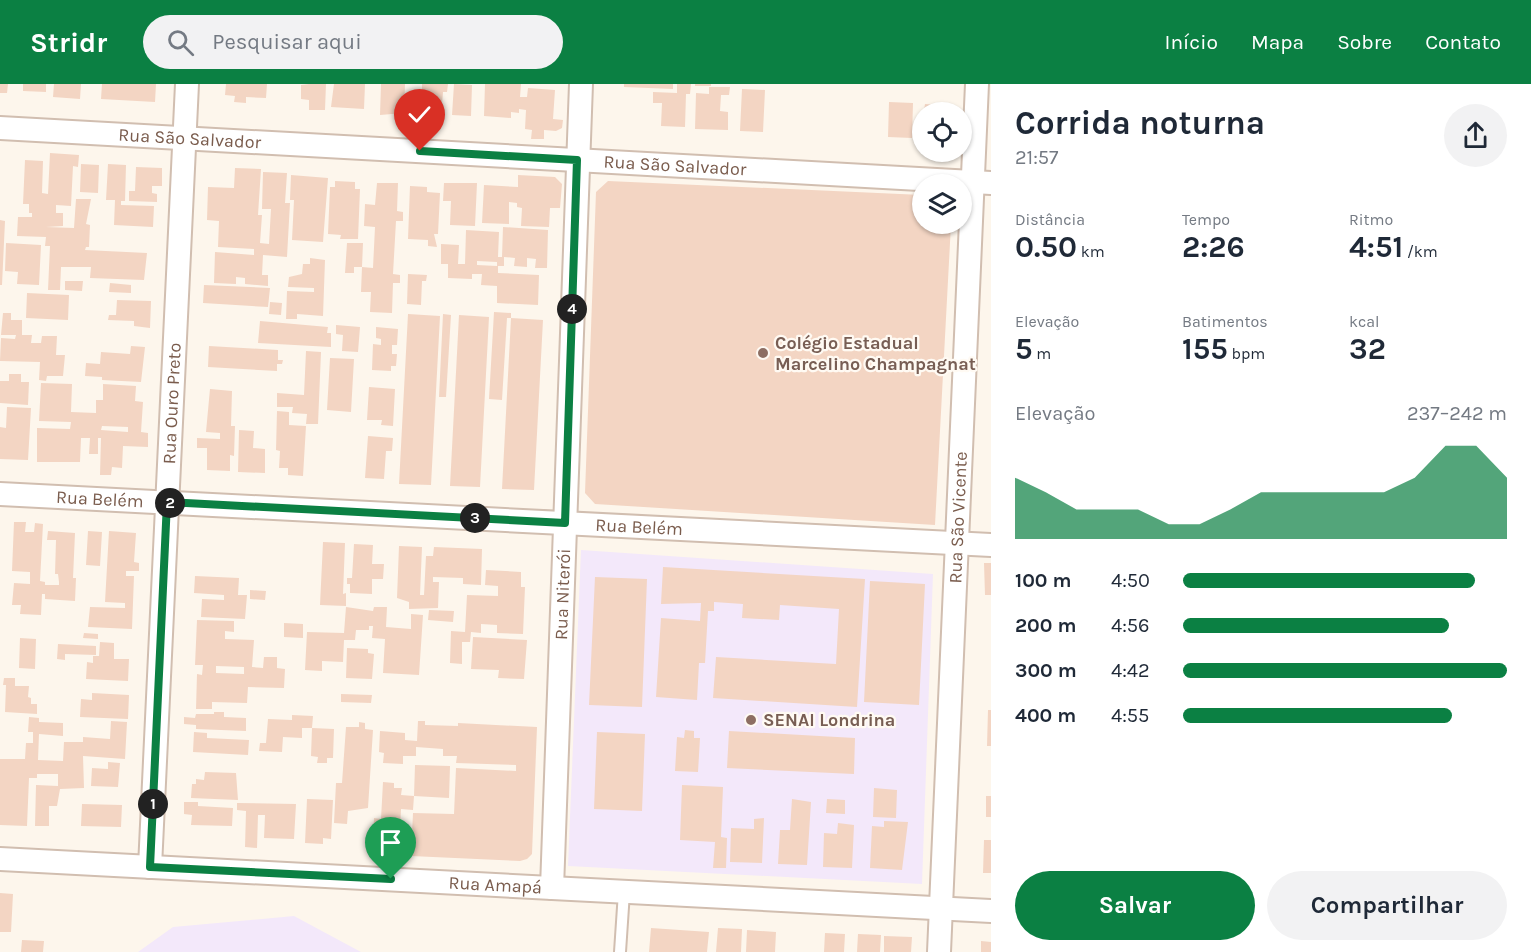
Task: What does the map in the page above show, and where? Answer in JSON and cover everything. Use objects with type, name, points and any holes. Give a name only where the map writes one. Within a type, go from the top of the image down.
[{"type":"street","name":"Rua Ouro Preto","points":[[150,867],[187,84]]},
{"type":"street","name":"Rua Niterói","points":[[552,888],[581,84]]},
{"type":"street","name":"Rua São Vicente","points":[[939,952],[956,543],[982,183],[977,84]]},
{"type":"street","name":"Rua São Salvador","points":[[0,128],[982,183]]},
{"type":"street","name":"Rua Belém","points":[[0,494],[991,545]]},
{"type":"street","name":"Rua Amapá","points":[[0,859],[991,911]]},
{"type":"lane","points":[[620,952],[624,892]]},
{"type":"shaded area","name":"SENAI Londrina","points":[[581,550],[933,574],[922,884],[568,866]]},
{"type":"shaded area","points":[[294,916],[361,952],[138,952],[173,927]]},
{"type":"building","points":[[0,84],[8,84],[7,93],[0,93]]},
{"type":"building","points":[[23,84],[46,84],[46,92],[23,91]]},
{"type":"building","points":[[54,84],[81,84],[80,99],[53,97]]},
{"type":"building","points":[[102,84],[156,84],[155,102],[101,99]]},
{"type":"building","points":[[226,84],[267,84],[266,98],[246,97],[246,103],[234,102],[235,96],[225,95]]},
{"type":"building","points":[[326,84],[325,110],[309,110],[309,100],[301,99],[301,85]]},
{"type":"building","points":[[334,84],[365,84],[364,109],[331,107]]},
{"type":"building","points":[[381,84],[405,84],[404,113],[380,115]]},
{"type":"building","points":[[422,84],[448,84],[447,92],[443,92],[441,117],[421,116],[421,106],[416,106],[416,90],[422,90]]},
{"type":"building","points":[[454,84],[472,85],[471,116],[452,115]]},
{"type":"building","points":[[485,84],[521,84],[520,97],[527,97],[528,88],[555,90],[553,119],[563,120],[562,128],[556,131],[544,130],[544,139],[531,139],[532,130],[525,129],[526,110],[519,109],[519,113],[511,112],[511,118],[484,116]]},
{"type":"building","points":[[624,84],[673,84],[673,89],[624,87]]},
{"type":"building","points":[[677,84],[691,84],[690,94],[686,94],[685,127],[661,126],[662,103],[653,103],[653,92],[677,93]]},
{"type":"building","points":[[695,84],[711,84],[711,86],[695,86]]},
{"type":"building","points":[[709,87],[730,87],[729,95],[721,95],[720,111],[728,112],[728,130],[695,129],[696,93],[709,94]]},
{"type":"building","points":[[742,89],[765,90],[763,132],[740,131]]},
{"type":"building","points":[[889,102],[912,103],[912,138],[888,137]]},
{"type":"building","points":[[50,153],[79,155],[78,167],[73,166],[71,206],[56,205],[56,213],[63,213],[63,226],[46,227],[74,228],[76,199],[91,199],[86,224],[90,225],[89,247],[85,250],[147,253],[144,280],[90,278],[91,267],[61,267],[60,290],[48,290],[50,246],[45,246],[46,237],[17,236],[18,217],[32,217],[32,213],[29,213],[29,204],[23,204],[25,160],[43,161],[42,193],[48,194]]},
{"type":"building","points":[[81,164],[99,165],[98,193],[80,192]]},
{"type":"building","points":[[108,164],[126,165],[125,201],[121,201],[121,205],[154,206],[153,227],[114,225],[115,200],[106,200]]},
{"type":"building","points":[[136,167],[162,168],[162,186],[152,186],[152,193],[157,194],[157,202],[129,201],[129,191],[135,191]]},
{"type":"building","points":[[235,168],[261,169],[258,215],[262,215],[260,243],[269,244],[271,209],[262,209],[263,172],[287,173],[285,203],[290,203],[287,257],[263,255],[262,275],[268,275],[268,286],[245,284],[245,278],[236,277],[236,284],[214,283],[215,252],[254,255],[254,249],[218,247],[219,221],[207,220],[208,187],[234,188]]},
{"type":"building","points":[[291,175],[328,178],[323,242],[292,240],[294,200],[290,200]]},
{"type":"building","points":[[518,175],[555,177],[562,184],[560,208],[550,208],[549,227],[521,226],[522,208],[517,207],[517,203],[509,202],[509,224],[482,223],[484,185],[518,187]]},
{"type":"building","points":[[335,181],[355,182],[355,189],[360,189],[358,239],[340,239],[341,235],[328,234],[330,187],[335,187]]},
{"type":"building","name":"Colégio Estadual Marcelino Champagnat","points":[[608,181],[912,195],[912,234],[950,234],[935,525],[595,504],[585,493],[596,192]]},
{"type":"building","points":[[377,183],[398,183],[397,211],[403,212],[403,221],[396,221],[393,274],[400,275],[400,283],[393,283],[392,313],[370,312],[371,292],[361,292],[362,267],[373,268],[375,227],[364,226],[365,204],[375,205]]},
{"type":"building","points":[[444,183],[477,183],[475,226],[450,225],[451,201],[443,201]]},
{"type":"building","points":[[410,186],[427,187],[427,192],[440,193],[438,234],[434,234],[437,247],[428,246],[428,240],[408,239]]},
{"type":"building","points":[[0,220],[5,221],[2,285],[0,285]]},
{"type":"building","points":[[503,227],[548,230],[547,268],[535,268],[536,259],[527,258],[527,267],[514,266],[515,258],[504,257],[504,266],[498,266],[498,273],[539,275],[538,305],[497,303],[497,286],[481,285],[482,274],[472,274],[472,279],[448,278],[448,264],[441,264],[441,244],[459,245],[458,264],[465,264],[466,230],[499,232],[498,257],[502,257]],"holes":[[[477,261],[497,262],[497,266],[477,265]]]},
{"type":"building","points":[[6,243],[41,245],[39,285],[17,284],[18,272],[5,271]]},
{"type":"building","points":[[347,243],[363,243],[362,267],[354,267],[354,273],[345,273]]},
{"type":"building","points":[[310,258],[325,260],[323,316],[297,314],[297,319],[286,319],[287,291],[314,292],[314,288],[288,287],[289,277],[302,274],[303,264],[310,264]]},
{"type":"building","points":[[408,274],[427,275],[426,281],[422,281],[421,305],[407,304]]},
{"type":"building","points":[[65,281],[83,281],[82,291],[65,290]]},
{"type":"building","points":[[110,283],[131,285],[131,293],[109,292]]},
{"type":"building","points":[[204,285],[270,288],[268,307],[203,303]]},
{"type":"building","points":[[27,293],[69,295],[68,320],[26,318]]},
{"type":"building","points":[[117,300],[151,301],[150,328],[134,326],[134,321],[108,320],[109,315],[116,315]]},
{"type":"building","points":[[270,302],[282,303],[281,315],[269,314]]},
{"type":"building","points":[[494,312],[511,313],[511,318],[507,318],[502,400],[489,399]]},
{"type":"building","points":[[3,313],[11,313],[11,320],[22,320],[22,335],[32,335],[31,343],[41,343],[42,336],[57,336],[56,355],[65,355],[63,376],[47,376],[46,381],[39,380],[40,362],[0,361],[1,338],[15,339],[16,335],[1,335]]},
{"type":"building","points":[[408,314],[440,316],[431,485],[399,484]]},
{"type":"building","points":[[443,314],[451,315],[446,397],[439,397]]},
{"type":"building","points":[[459,315],[489,317],[480,487],[450,486]]},
{"type":"building","points":[[511,318],[543,320],[534,490],[502,489]]},
{"type":"building","points":[[260,321],[328,327],[327,333],[331,333],[331,347],[258,343]]},
{"type":"building","points":[[336,325],[360,327],[358,352],[342,351],[343,335],[336,334]]},
{"type":"building","points":[[376,327],[398,329],[397,345],[392,345],[392,354],[397,354],[396,366],[391,366],[391,371],[372,370],[373,344],[381,345],[381,339],[376,338]]},
{"type":"building","points":[[131,346],[145,347],[141,382],[102,380],[102,377],[85,376],[86,363],[100,364],[101,352],[130,354]]},
{"type":"building","points":[[209,346],[278,350],[278,360],[283,360],[282,364],[277,364],[277,371],[208,367]]},
{"type":"building","points":[[306,351],[321,352],[318,424],[306,424],[307,414],[292,413],[293,407],[277,407],[277,393],[304,395]]},
{"type":"building","points":[[330,358],[354,359],[351,412],[327,410]]},
{"type":"building","points":[[9,374],[21,374],[21,382],[29,382],[28,405],[0,403],[0,381],[9,381]]},
{"type":"building","points":[[41,383],[72,384],[71,412],[96,413],[96,400],[103,400],[103,384],[136,386],[135,401],[143,402],[141,432],[148,433],[148,447],[123,446],[122,468],[112,467],[111,475],[100,475],[101,438],[98,438],[98,454],[89,454],[90,438],[81,438],[80,462],[37,462],[37,428],[70,429],[71,422],[39,421]],"holes":[[[102,426],[128,427],[128,432],[101,430]]]},
{"type":"building","points":[[369,387],[395,389],[393,426],[381,425],[382,420],[367,420]]},
{"type":"building","points":[[210,389],[232,391],[231,426],[235,426],[234,456],[230,455],[230,471],[207,470],[207,448],[197,448],[197,438],[220,439],[220,433],[206,432]]},
{"type":"building","points":[[7,407],[31,408],[28,460],[0,459],[0,427],[6,428]]},
{"type":"building","points":[[277,411],[289,412],[289,425],[306,426],[303,476],[288,475],[288,468],[279,468],[280,451],[276,450]]},
{"type":"building","points":[[239,430],[254,431],[253,448],[265,449],[265,473],[238,472]]},
{"type":"building","points":[[368,436],[393,438],[392,451],[386,451],[384,479],[365,478]]},
{"type":"building","points":[[14,522],[26,522],[25,532],[34,532],[35,523],[43,524],[40,581],[45,582],[45,585],[59,585],[58,574],[55,574],[56,540],[47,540],[48,531],[75,533],[73,578],[76,578],[75,601],[45,599],[45,594],[42,594],[41,615],[20,614],[21,605],[12,605],[14,583],[30,584],[30,572],[12,571]]},
{"type":"building","points":[[88,531],[102,532],[100,566],[86,565]]},
{"type":"building","points":[[109,531],[136,533],[134,562],[139,563],[139,571],[126,571],[126,576],[134,576],[132,629],[88,627],[90,607],[125,608],[125,603],[105,602]]},
{"type":"building","points":[[323,542],[345,543],[343,594],[346,593],[346,606],[320,605]]},
{"type":"building","points":[[354,544],[373,545],[372,564],[384,564],[383,579],[372,579],[372,594],[350,593],[347,578],[352,578]]},
{"type":"building","points":[[399,546],[422,547],[420,595],[424,595],[426,556],[433,556],[434,547],[482,549],[481,585],[463,584],[463,578],[433,577],[433,582],[439,582],[438,608],[409,609],[409,602],[397,598]]},
{"type":"building","points":[[984,563],[991,563],[991,595],[985,595]]},
{"type":"building","points":[[663,567],[865,579],[857,707],[713,698],[716,657],[836,664],[839,609],[780,605],[779,620],[742,618],[743,604],[714,602],[714,611],[708,611],[705,663],[699,663],[697,700],[656,697],[661,618],[700,621],[701,603],[661,604]]},
{"type":"building","points":[[486,570],[521,572],[521,587],[525,587],[523,634],[497,633],[497,625],[481,624],[481,633],[471,632],[470,642],[462,642],[462,664],[450,663],[451,631],[465,632],[467,595],[498,596],[498,586],[485,585]]},
{"type":"building","points":[[195,576],[239,578],[238,595],[247,595],[245,619],[201,617],[202,599],[224,600],[224,595],[194,593]]},
{"type":"building","points":[[595,577],[647,579],[642,707],[589,705]]},
{"type":"building","points":[[870,581],[925,584],[919,705],[864,702]]},
{"type":"building","points":[[250,590],[266,591],[265,600],[250,599]]},
{"type":"building","points":[[346,607],[373,611],[374,607],[387,607],[386,627],[411,629],[411,614],[423,615],[419,675],[383,673],[385,639],[372,638],[373,626],[369,626],[369,630],[356,630],[355,640],[344,640],[343,662],[322,661],[322,671],[305,670],[307,632],[344,633]]},
{"type":"building","points":[[429,610],[454,611],[453,622],[428,620]]},
{"type":"building","points":[[197,620],[234,621],[234,632],[225,631],[225,639],[254,640],[252,667],[263,668],[264,657],[277,657],[277,668],[285,669],[284,688],[248,687],[247,703],[212,702],[212,709],[196,709],[197,674],[202,675],[203,665],[195,665]],"holes":[[[216,666],[244,667],[244,674],[216,673]]]},
{"type":"building","points":[[284,623],[303,624],[303,638],[284,637]]},
{"type":"building","points":[[84,633],[98,634],[98,639],[83,638]]},
{"type":"building","points":[[473,637],[527,640],[524,679],[498,678],[499,670],[471,669]]},
{"type":"building","points":[[20,638],[36,639],[35,669],[19,668]]},
{"type":"building","points":[[100,642],[114,643],[114,659],[129,659],[128,681],[86,679],[87,662],[93,663],[93,656],[99,656]]},
{"type":"building","points":[[58,644],[96,646],[96,655],[65,654],[65,660],[57,659]]},
{"type":"building","points":[[347,648],[368,649],[368,653],[374,654],[372,679],[346,678]]},
{"type":"building","points":[[4,678],[15,678],[15,686],[29,686],[28,697],[31,698],[31,704],[37,704],[37,714],[5,712]]},
{"type":"building","points":[[92,693],[129,695],[128,719],[80,717],[81,699],[92,700]]},
{"type":"building","points":[[341,694],[372,695],[371,703],[341,702]]},
{"type":"building","points":[[988,710],[991,710],[991,746],[987,746]]},
{"type":"building","points":[[214,712],[224,712],[224,717],[246,718],[246,731],[196,729],[196,725],[184,724],[184,717],[195,718],[196,714],[214,714]]},
{"type":"building","points":[[292,715],[313,716],[312,728],[302,728],[302,738],[283,737],[282,752],[259,751],[260,743],[266,743],[268,719],[292,720]]},
{"type":"building","points":[[29,717],[39,718],[39,722],[63,723],[63,736],[39,734],[38,760],[63,761],[64,742],[83,742],[83,737],[110,739],[111,721],[127,722],[125,759],[83,756],[84,788],[60,789],[57,806],[49,806],[49,826],[35,826],[36,785],[58,786],[58,774],[37,774],[37,778],[29,778],[27,826],[0,825],[0,759],[25,759],[26,743],[33,743],[33,732],[28,732]]},
{"type":"building","points":[[418,721],[425,721],[425,725],[458,726],[458,723],[537,727],[532,854],[527,859],[520,861],[411,856],[413,813],[454,814],[456,768],[516,771],[516,765],[456,763],[457,756],[443,756],[443,749],[416,747],[416,756],[403,756],[403,764],[383,763],[384,753],[379,752],[380,731],[405,733],[405,740],[417,741]]},
{"type":"building","points":[[359,722],[365,723],[365,729],[373,730],[368,808],[348,811],[347,824],[334,823],[336,783],[342,783],[346,727],[359,727]]},
{"type":"building","points":[[312,728],[334,729],[333,758],[327,758],[327,763],[317,763],[318,757],[311,756]]},
{"type":"building","points":[[685,730],[694,731],[694,738],[700,738],[698,772],[675,771],[677,737],[684,738]]},
{"type":"building","points":[[729,731],[855,738],[854,774],[727,768]]},
{"type":"building","points":[[194,732],[207,733],[207,738],[249,740],[248,755],[193,752]]},
{"type":"building","points":[[597,732],[645,734],[642,811],[594,809]]},
{"type":"building","points":[[108,762],[120,763],[118,787],[91,786],[92,768],[108,769]]},
{"type":"building","points":[[415,765],[450,766],[449,798],[414,796]]},
{"type":"building","points":[[205,772],[236,773],[238,800],[191,798],[192,784],[196,784],[196,779],[204,780]]},
{"type":"building","points":[[383,782],[394,783],[394,788],[402,788],[401,795],[414,796],[413,810],[401,809],[399,848],[386,847],[386,842],[373,842],[374,818],[381,819]]},
{"type":"building","points":[[682,785],[723,787],[721,837],[727,838],[726,868],[713,868],[715,842],[680,840]]},
{"type":"building","points":[[874,788],[897,790],[896,818],[873,817]]},
{"type":"building","points":[[986,796],[991,796],[991,817],[986,817]]},
{"type":"building","points":[[307,799],[333,800],[331,839],[323,838],[323,844],[305,843]]},
{"type":"building","points":[[792,799],[811,802],[807,865],[778,864],[780,830],[790,830]]},
{"type":"building","points":[[827,799],[845,800],[845,814],[826,813]]},
{"type":"building","points":[[184,802],[198,802],[198,806],[233,808],[232,826],[191,825],[192,815],[184,814]]},
{"type":"building","points":[[237,803],[296,804],[294,839],[264,838],[265,815],[258,815],[257,848],[245,847],[246,811],[237,810]]},
{"type":"building","points":[[82,804],[122,805],[121,827],[81,826]]},
{"type":"building","points":[[764,818],[762,863],[730,862],[731,828],[754,829],[754,819]]},
{"type":"building","points":[[884,821],[908,822],[902,870],[870,868],[872,826],[884,827]]},
{"type":"building","points":[[838,823],[854,825],[852,868],[823,867],[824,833],[837,834]]},
{"type":"building","points":[[984,840],[991,840],[991,873],[983,873]]},
{"type":"building","points":[[0,893],[13,894],[11,932],[0,932]]},
{"type":"building","points":[[651,928],[709,932],[707,952],[649,952]]},
{"type":"building","points":[[718,928],[742,929],[741,952],[716,952]]},
{"type":"building","points":[[747,930],[776,932],[775,952],[746,952]]},
{"type":"building","points":[[825,933],[845,934],[844,952],[824,952]]},
{"type":"building","points":[[858,934],[881,935],[880,952],[857,952]]},
{"type":"building","points":[[884,936],[912,937],[911,952],[884,952]]},
{"type":"building","points":[[22,940],[44,941],[43,952],[21,952]]},
{"type":"building","points":[[981,941],[991,942],[991,952],[981,952]]},
{"type":"place","name":"Colégio Estadual Marcelino Champagnat","points":[[763,353]]},
{"type":"place","name":"SENAI Londrina","points":[[751,720]]},
{"type":"route","points":[[391,879],[150,867],[167,502],[565,523],[577,160],[420,151]]}]
